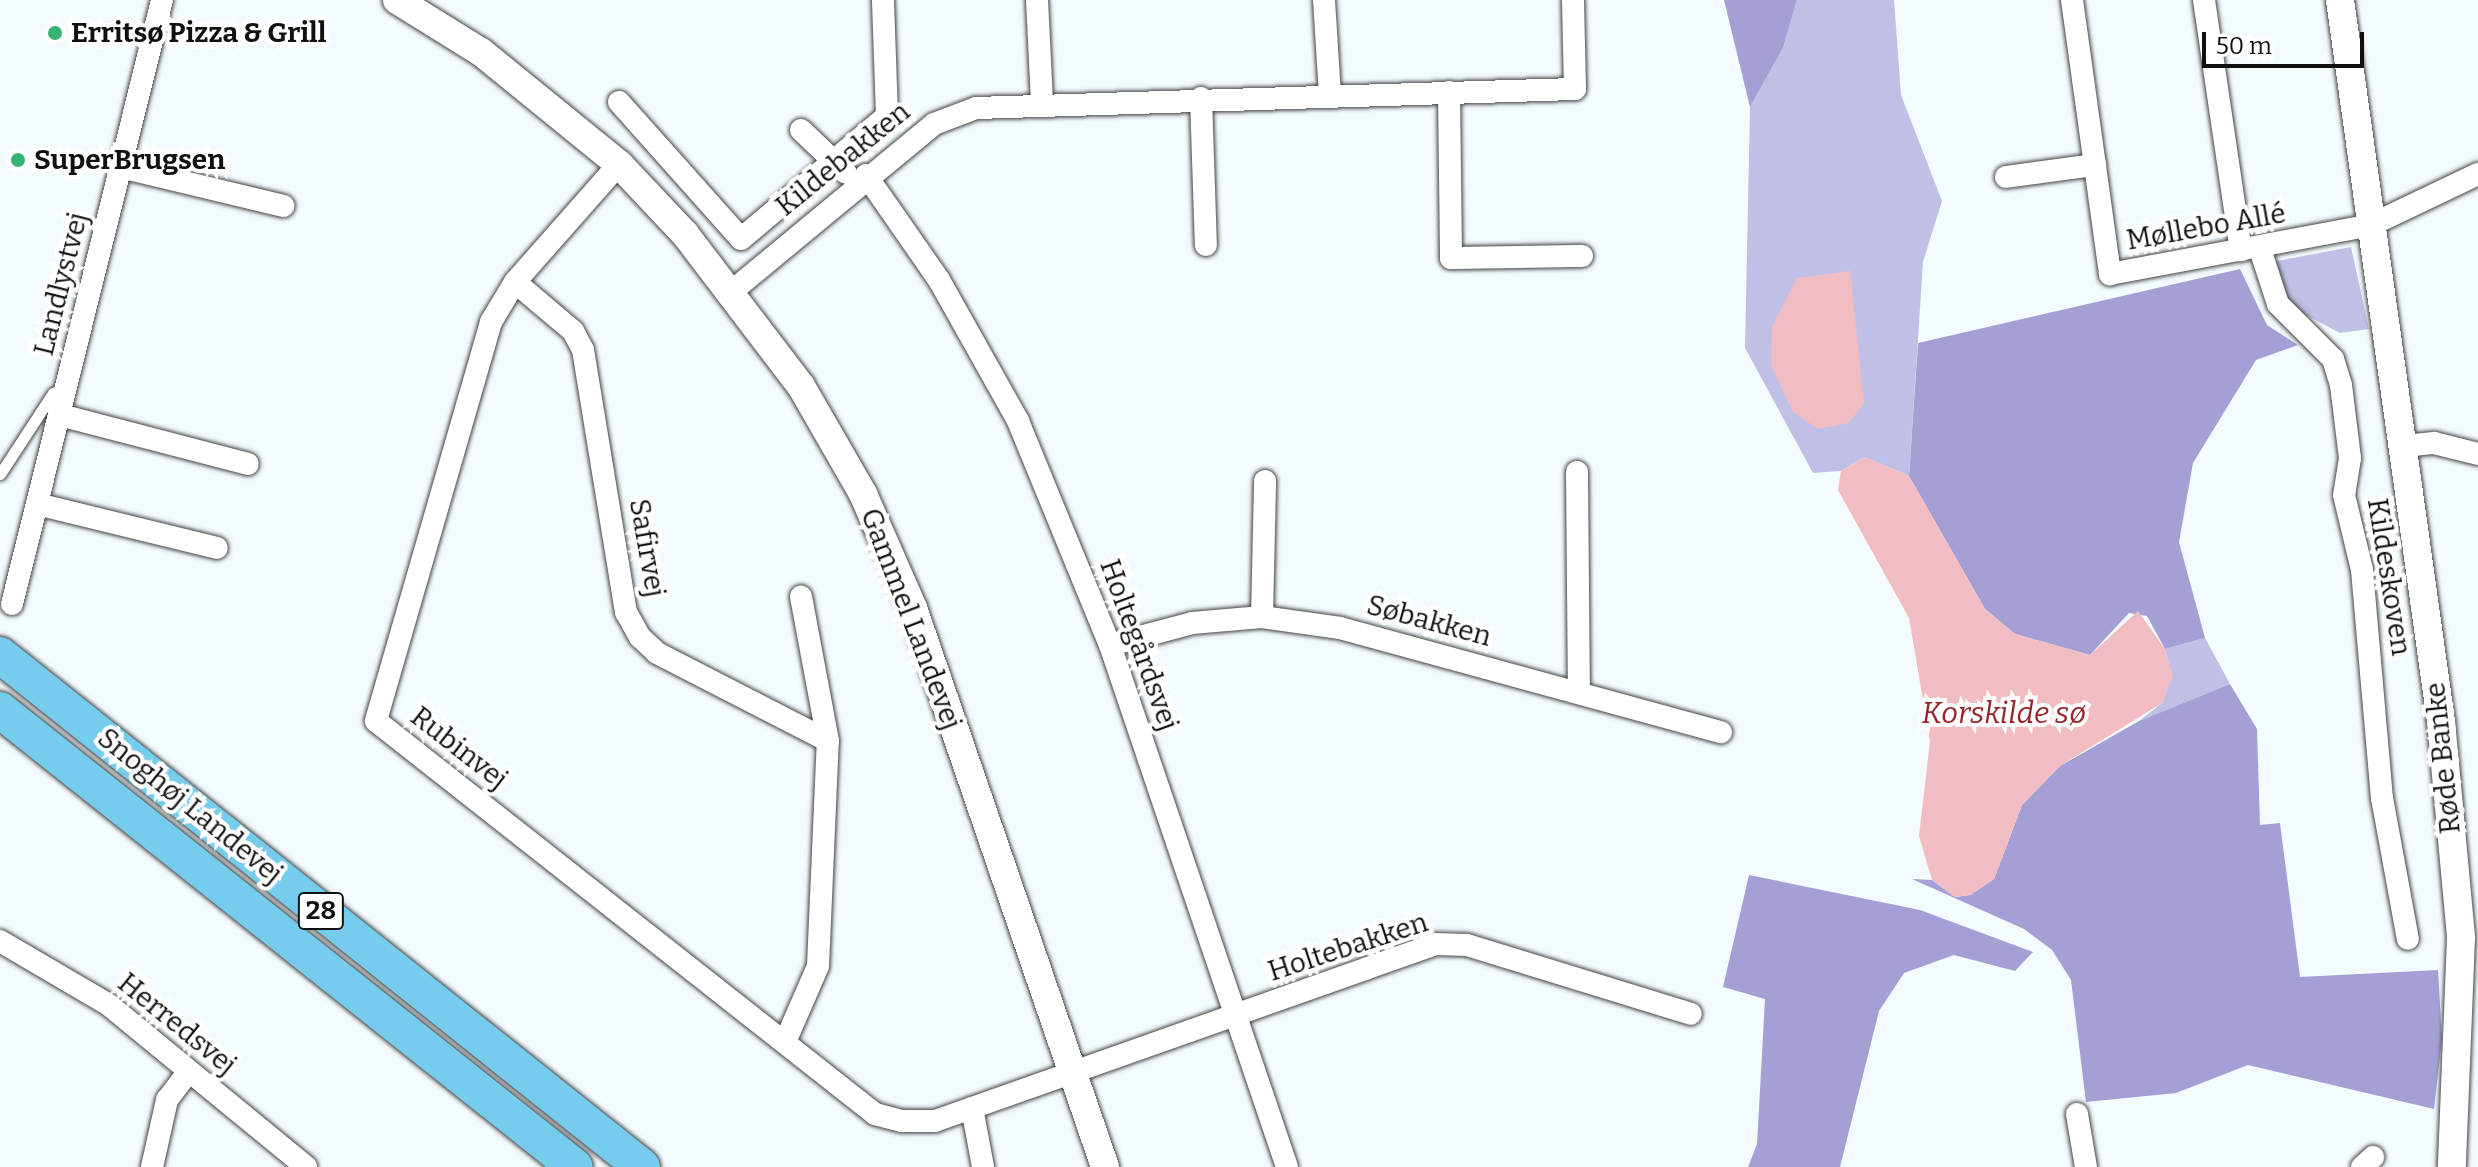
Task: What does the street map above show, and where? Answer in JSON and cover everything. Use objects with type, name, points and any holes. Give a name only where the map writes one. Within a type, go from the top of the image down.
[{"type":"main road","name":"Snoghøj Landevej","points":[[0,655],[642,1167]]},
{"type":"main road","name":"Snoghøj Landevej","points":[[0,710],[575,1167]]},
{"type":"street","name":"Landlystvej","points":[[12,604],[37,504],[56,404],[121,167],[162,0]]},
{"type":"street","name":"Gammel Landevej","points":[[397,0],[481,52],[619,164],[731,292],[801,386],[863,494],[913,608],[1105,1167]]},
{"type":"street","points":[[619,102],[741,239],[838,164],[887,116],[883,0]]},
{"type":"street","points":[[1037,0],[1042,102]]},
{"type":"street","points":[[1324,0],[1330,95]]},
{"type":"street","name":"Kildebakken","points":[[731,292],[860,179],[934,124],[976,108],[1042,102],[1575,89],[1573,0]]},
{"type":"street","name":"Møllebo Allé","points":[[2072,0],[2110,274],[2251,250],[2371,225],[2478,174]]},
{"type":"street","name":"Kildeskoven","points":[[2204,0],[2251,250],[2278,304],[2333,359],[2341,385],[2350,458],[2344,495],[2362,570],[2382,798],[2408,939]]},
{"type":"street","name":"Røde Banke","points":[[2340,0],[2404,446],[2461,938],[2452,1167]]},
{"type":"street","points":[[1449,92],[1451,258],[1582,256]]},
{"type":"street","points":[[1201,98],[1206,245]]},
{"type":"street","name":"Holtegårdsvej","points":[[801,130],[838,164],[860,179],[939,280],[1018,421],[1110,645],[1287,1167]]},
{"type":"street","name":"Rubinvej","points":[[619,164],[515,282],[491,322],[376,721],[875,1114],[935,1121],[1072,1071]]},
{"type":"street","points":[[2006,177],[2095,165]]},
{"type":"street","points":[[121,167],[283,206]]},
{"type":"street","name":"Safirvej","points":[[515,282],[573,331],[583,350],[626,612],[640,637],[657,653],[828,741]]},
{"type":"street","points":[[56,404],[248,464]]},
{"type":"street","points":[[2404,446],[2434,443],[2478,454]]},
{"type":"street","points":[[1577,472],[1579,693]]},
{"type":"street","points":[[1262,617],[1265,481]]},
{"type":"street","points":[[37,504],[217,548]]},
{"type":"street","points":[[785,1042],[818,966],[828,741],[801,597]]},
{"type":"street","name":"Søbakken","points":[[1110,645],[1192,623],[1262,617],[1340,628],[1721,732]]},
{"type":"street","name":"Herredsvej","points":[[0,941],[109,1005],[306,1167]]},
{"type":"street","name":"Holtebakken","points":[[1072,1071],[1237,1016],[1436,944],[1467,945],[1691,1014]]},
{"type":"street","points":[[152,1167],[167,1100],[188,1072]]},
{"type":"street","points":[[972,1108],[983,1167]]},
{"type":"street","points":[[2077,1114],[2086,1167]]},
{"type":"lane","points":[[0,474],[56,404]]},
{"type":"shaded area","points":[[1724,0],[1797,0],[1783,48],[1750,107]]},
{"type":"shaded area","points":[[1797,0],[1894,0],[1901,95],[1942,201],[1923,262],[1909,476],[1864,457],[1841,471],[1813,473],[1745,348],[1750,107],[1783,48]]},
{"type":"shaded area","points":[[2351,247],[2369,329],[2340,333],[2289,306],[2272,262]]},
{"type":"shaded area","points":[[2240,269],[2267,325],[2298,345],[2256,360],[2193,463],[2179,542],[2205,638],[2165,649],[2147,616],[2129,613],[2090,655],[2015,634],[1985,609],[1909,476],[1918,343]]},
{"type":"shaded area","points":[[2205,638],[2230,684],[2139,721],[2162,703],[2172,676],[2165,649]]},
{"type":"shaded area","points":[[2230,684],[2257,729],[2260,825],[2280,823],[2300,977],[2438,970],[2442,1039],[2434,1109],[2248,1065],[2176,1093],[2086,1102],[2071,980],[2052,950],[2024,929],[1912,879],[1932,880],[1955,897],[1970,895],[1994,879],[2022,805],[2060,766],[2139,721]]},
{"type":"shaded area","points":[[1749,875],[1920,910],[2033,952],[2015,971],[1954,955],[1904,973],[1879,1011],[1840,1167],[1748,1167],[1757,1144],[1765,999],[1723,987]]},
{"type":"water","points":[[1850,271],[1864,403],[1849,423],[1818,429],[1793,412],[1771,365],[1772,327],[1797,278]]},
{"type":"water","name":"Korskilde sø","points":[[1864,457],[1909,476],[1985,609],[2015,634],[2090,655],[2138,611],[2165,649],[2173,676],[2162,703],[2060,766],[2022,805],[1994,879],[1970,895],[1955,897],[1932,880],[1919,836],[1930,741],[1909,618],[1838,490],[1841,471]]},
{"type":"place","name":"Erritsø Pizza & Grill","points":[[55,33]]},
{"type":"place","name":"SuperBrugsen","points":[[18,160]]}]
